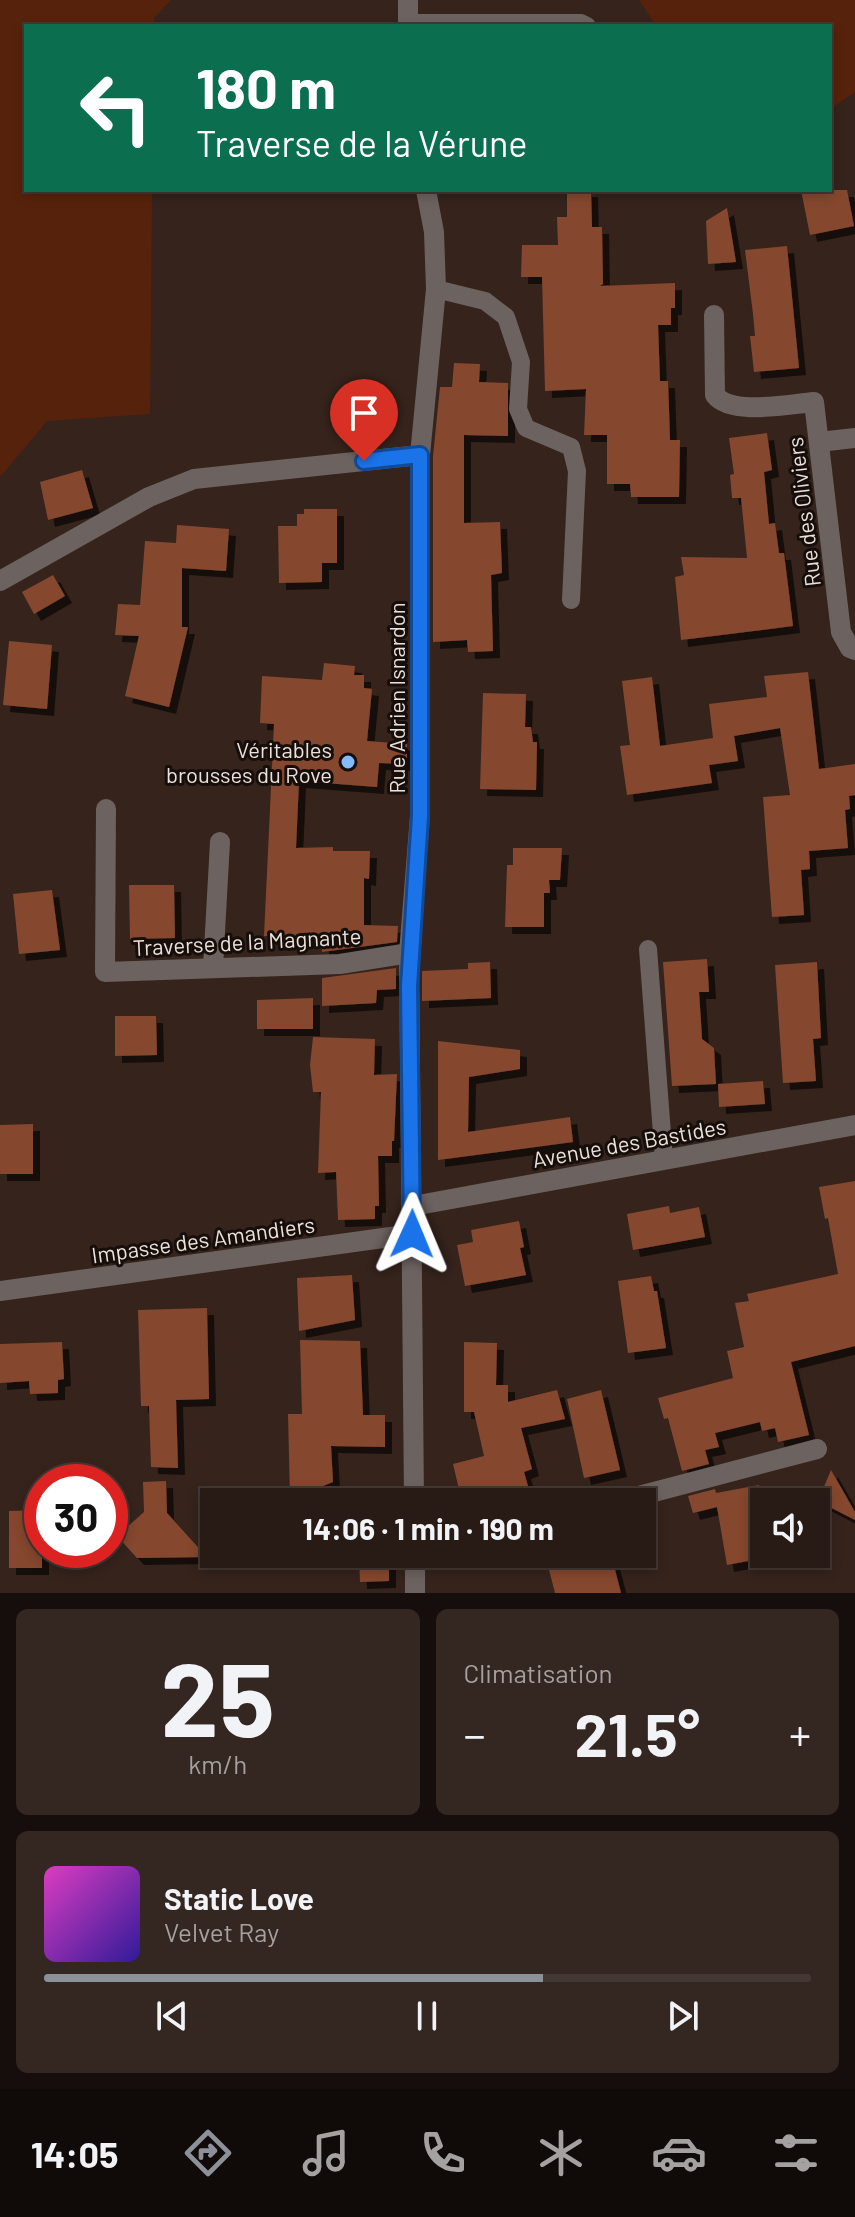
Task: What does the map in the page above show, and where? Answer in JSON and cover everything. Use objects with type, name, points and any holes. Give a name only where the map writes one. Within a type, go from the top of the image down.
[{"type":"street","points":[[408,0],[408,24]]},
{"type":"street","name":"Rue Adrien Isnardon","points":[[414,1488],[409,953],[420,816],[420,455],[436,289],[434,232],[426,192]]},
{"type":"street","name":"Rue des Oliviers","points":[[714,315],[715,395],[721,402],[734,407],[814,402],[841,632],[850,648],[855,650]]},
{"type":"street","points":[[819,442],[855,438]]},
{"type":"street","points":[[0,581],[149,497],[194,479],[420,455]]},
{"type":"street","name":"Traverse de la Magnante","points":[[106,809],[105,972],[340,964],[409,953]]},
{"type":"street","name":"Traverse de la Magnante","points":[[213,968],[220,842]]},
{"type":"street","name":"Avenue des Bastides","points":[[413,1206],[855,1125]]},
{"type":"street","name":"Impasse des Amandiers","points":[[0,1291],[412,1234]]},
{"type":"street","points":[[656,1491],[817,1449]]},
{"type":"street","points":[[415,1593],[416,1568]]},
{"type":"lane","points":[[494,24],[583,24]]},
{"type":"lane","points":[[436,289],[485,301],[506,317],[521,362],[518,409],[526,428],[571,447],[577,471],[571,600]]},
{"type":"lane","points":[[648,949],[664,1160]]},
{"type":"shaded area","points":[[0,0],[171,0],[154,18],[154,24],[24,24],[24,192],[152,192],[150,414],[47,421],[0,477]]},
{"type":"shaded area","points":[[639,0],[855,0],[855,92],[832,108],[832,24],[655,24]]},
{"type":"building","points":[[847,190],[854,226],[810,235],[801,192]]},
{"type":"building","points":[[567,192],[591,192],[592,227],[602,227],[603,284],[600,286],[675,283],[671,325],[658,325],[660,381],[668,381],[670,440],[680,440],[679,497],[631,497],[630,484],[607,484],[607,435],[584,435],[586,389],[545,391],[542,277],[521,277],[522,245],[558,245],[557,217],[567,217]]},
{"type":"building","points":[[727,208],[736,262],[708,264],[706,221]]},
{"type":"building","points":[[787,246],[799,368],[754,372],[750,336],[755,336],[745,250]]},
{"type":"building","points":[[454,363],[480,364],[479,382],[508,383],[508,436],[464,435],[464,523],[500,522],[502,573],[491,575],[493,651],[468,652],[467,640],[433,642],[433,456],[440,387],[452,387]]},
{"type":"building","points":[[767,433],[772,470],[764,472],[769,524],[775,523],[779,553],[784,553],[793,626],[681,640],[675,577],[684,575],[681,557],[747,558],[741,498],[732,498],[730,475],[734,474],[729,438]]},
{"type":"building","points":[[82,470],[93,508],[48,520],[40,482]]},
{"type":"building","points":[[304,509],[337,509],[337,563],[322,563],[322,582],[279,583],[278,526],[297,526],[297,514],[304,514]]},
{"type":"building","points":[[177,525],[229,529],[226,571],[182,568],[182,627],[188,627],[169,707],[125,696],[139,636],[115,635],[118,604],[140,605],[145,541],[176,543]]},
{"type":"building","points":[[53,575],[65,596],[34,614],[22,592]]},
{"type":"building","points":[[9,641],[52,645],[47,709],[3,705]]},
{"type":"building","points":[[324,663],[355,666],[354,675],[364,675],[364,688],[372,689],[367,741],[407,744],[407,764],[379,763],[377,787],[299,781],[296,848],[333,847],[333,851],[370,851],[369,879],[364,878],[364,925],[398,926],[397,942],[322,952],[322,938],[264,936],[274,724],[260,723],[262,676],[322,680]]},
{"type":"building","points":[[808,672],[819,769],[855,764],[855,795],[849,796],[850,809],[845,810],[848,848],[809,851],[810,869],[801,870],[804,915],[772,917],[763,797],[790,795],[780,728],[734,736],[738,761],[709,765],[712,783],[627,795],[620,746],[630,745],[622,681],[652,677],[660,746],[713,738],[709,704],[767,697],[764,676]]},
{"type":"building","points":[[483,693],[526,694],[525,727],[531,727],[533,742],[537,742],[536,790],[480,789]]},
{"type":"building","points":[[513,848],[562,848],[560,880],[549,880],[550,893],[544,893],[544,927],[505,927],[507,865],[513,865]]},
{"type":"building","points":[[129,885],[174,885],[175,938],[130,939]]},
{"type":"building","points":[[52,890],[60,950],[19,954],[13,894]]},
{"type":"building","points":[[707,959],[709,992],[699,992],[702,1039],[714,1048],[716,1084],[672,1086],[663,962]]},
{"type":"building","points":[[490,962],[491,998],[422,1001],[422,971],[468,969],[468,963]]},
{"type":"building","points":[[817,962],[821,1038],[813,1039],[816,1081],[783,1083],[775,965]]},
{"type":"building","points":[[396,968],[396,989],[377,990],[376,1003],[322,1006],[322,978]]},
{"type":"building","points":[[313,998],[313,1029],[257,1029],[257,1000]]},
{"type":"building","points":[[115,1016],[156,1016],[157,1055],[115,1056]]},
{"type":"building","points":[[313,1037],[375,1039],[374,1075],[397,1074],[392,1156],[378,1156],[379,1206],[375,1206],[375,1219],[338,1220],[336,1172],[318,1173],[321,1092],[313,1092],[310,1065]]},
{"type":"building","points":[[438,1041],[520,1050],[520,1069],[469,1077],[468,1132],[570,1117],[573,1142],[438,1160]]},
{"type":"building","points":[[763,1081],[765,1104],[719,1107],[718,1084]]},
{"type":"building","points":[[33,1124],[33,1174],[0,1174],[0,1125]]},
{"type":"building","points":[[855,1181],[855,1346],[791,1362],[809,1435],[778,1442],[775,1428],[762,1431],[760,1422],[715,1433],[719,1447],[705,1450],[709,1464],[682,1471],[668,1418],[664,1419],[658,1398],[733,1378],[727,1351],[744,1347],[735,1303],[749,1301],[747,1294],[838,1274],[819,1187]]},
{"type":"building","points":[[669,1206],[670,1213],[699,1207],[705,1237],[633,1250],[627,1214]]},
{"type":"building","points":[[519,1221],[524,1247],[520,1248],[526,1275],[465,1286],[457,1245],[473,1242],[471,1230]]},
{"type":"building","points":[[352,1275],[355,1320],[299,1331],[297,1278]]},
{"type":"building","points":[[651,1276],[654,1291],[657,1291],[666,1348],[628,1353],[618,1281]]},
{"type":"building","points":[[207,1308],[209,1399],[176,1400],[178,1468],[151,1467],[149,1406],[141,1406],[138,1310]]},
{"type":"building","points":[[300,1340],[360,1341],[363,1415],[385,1415],[385,1447],[331,1446],[333,1482],[318,1488],[290,1488],[288,1414],[302,1414]]},
{"type":"building","points":[[62,1342],[64,1379],[58,1380],[58,1393],[30,1394],[29,1381],[0,1383],[0,1344]]},
{"type":"building","points":[[464,1342],[497,1343],[496,1385],[508,1385],[508,1402],[557,1390],[565,1419],[521,1428],[532,1469],[524,1472],[529,1488],[459,1488],[453,1464],[484,1456],[474,1412],[464,1412]]},
{"type":"building","points":[[601,1390],[620,1470],[584,1478],[567,1399]]},
{"type":"building","points":[[831,1470],[855,1512],[855,1520],[830,1507],[830,1488],[823,1488]]},
{"type":"building","points":[[166,1481],[167,1513],[200,1549],[200,1557],[137,1558],[128,1548],[128,1526],[144,1512],[143,1482]]},
{"type":"building","points":[[759,1485],[760,1488],[750,1488],[750,1561],[727,1565],[717,1507],[693,1513],[688,1496],[715,1489],[716,1493]]},
{"type":"building","points":[[9,1511],[24,1511],[24,1568],[9,1568]]},
{"type":"building","points":[[360,1568],[389,1568],[389,1581],[360,1582]]},
{"type":"building","points":[[549,1568],[615,1568],[621,1593],[555,1593]]},
{"type":"place","name":"Véritables brousses du Rove","points":[[348,762]]},
{"type":"route","points":[[364,461],[420,455],[420,816],[409,953],[412,1234]]}]
